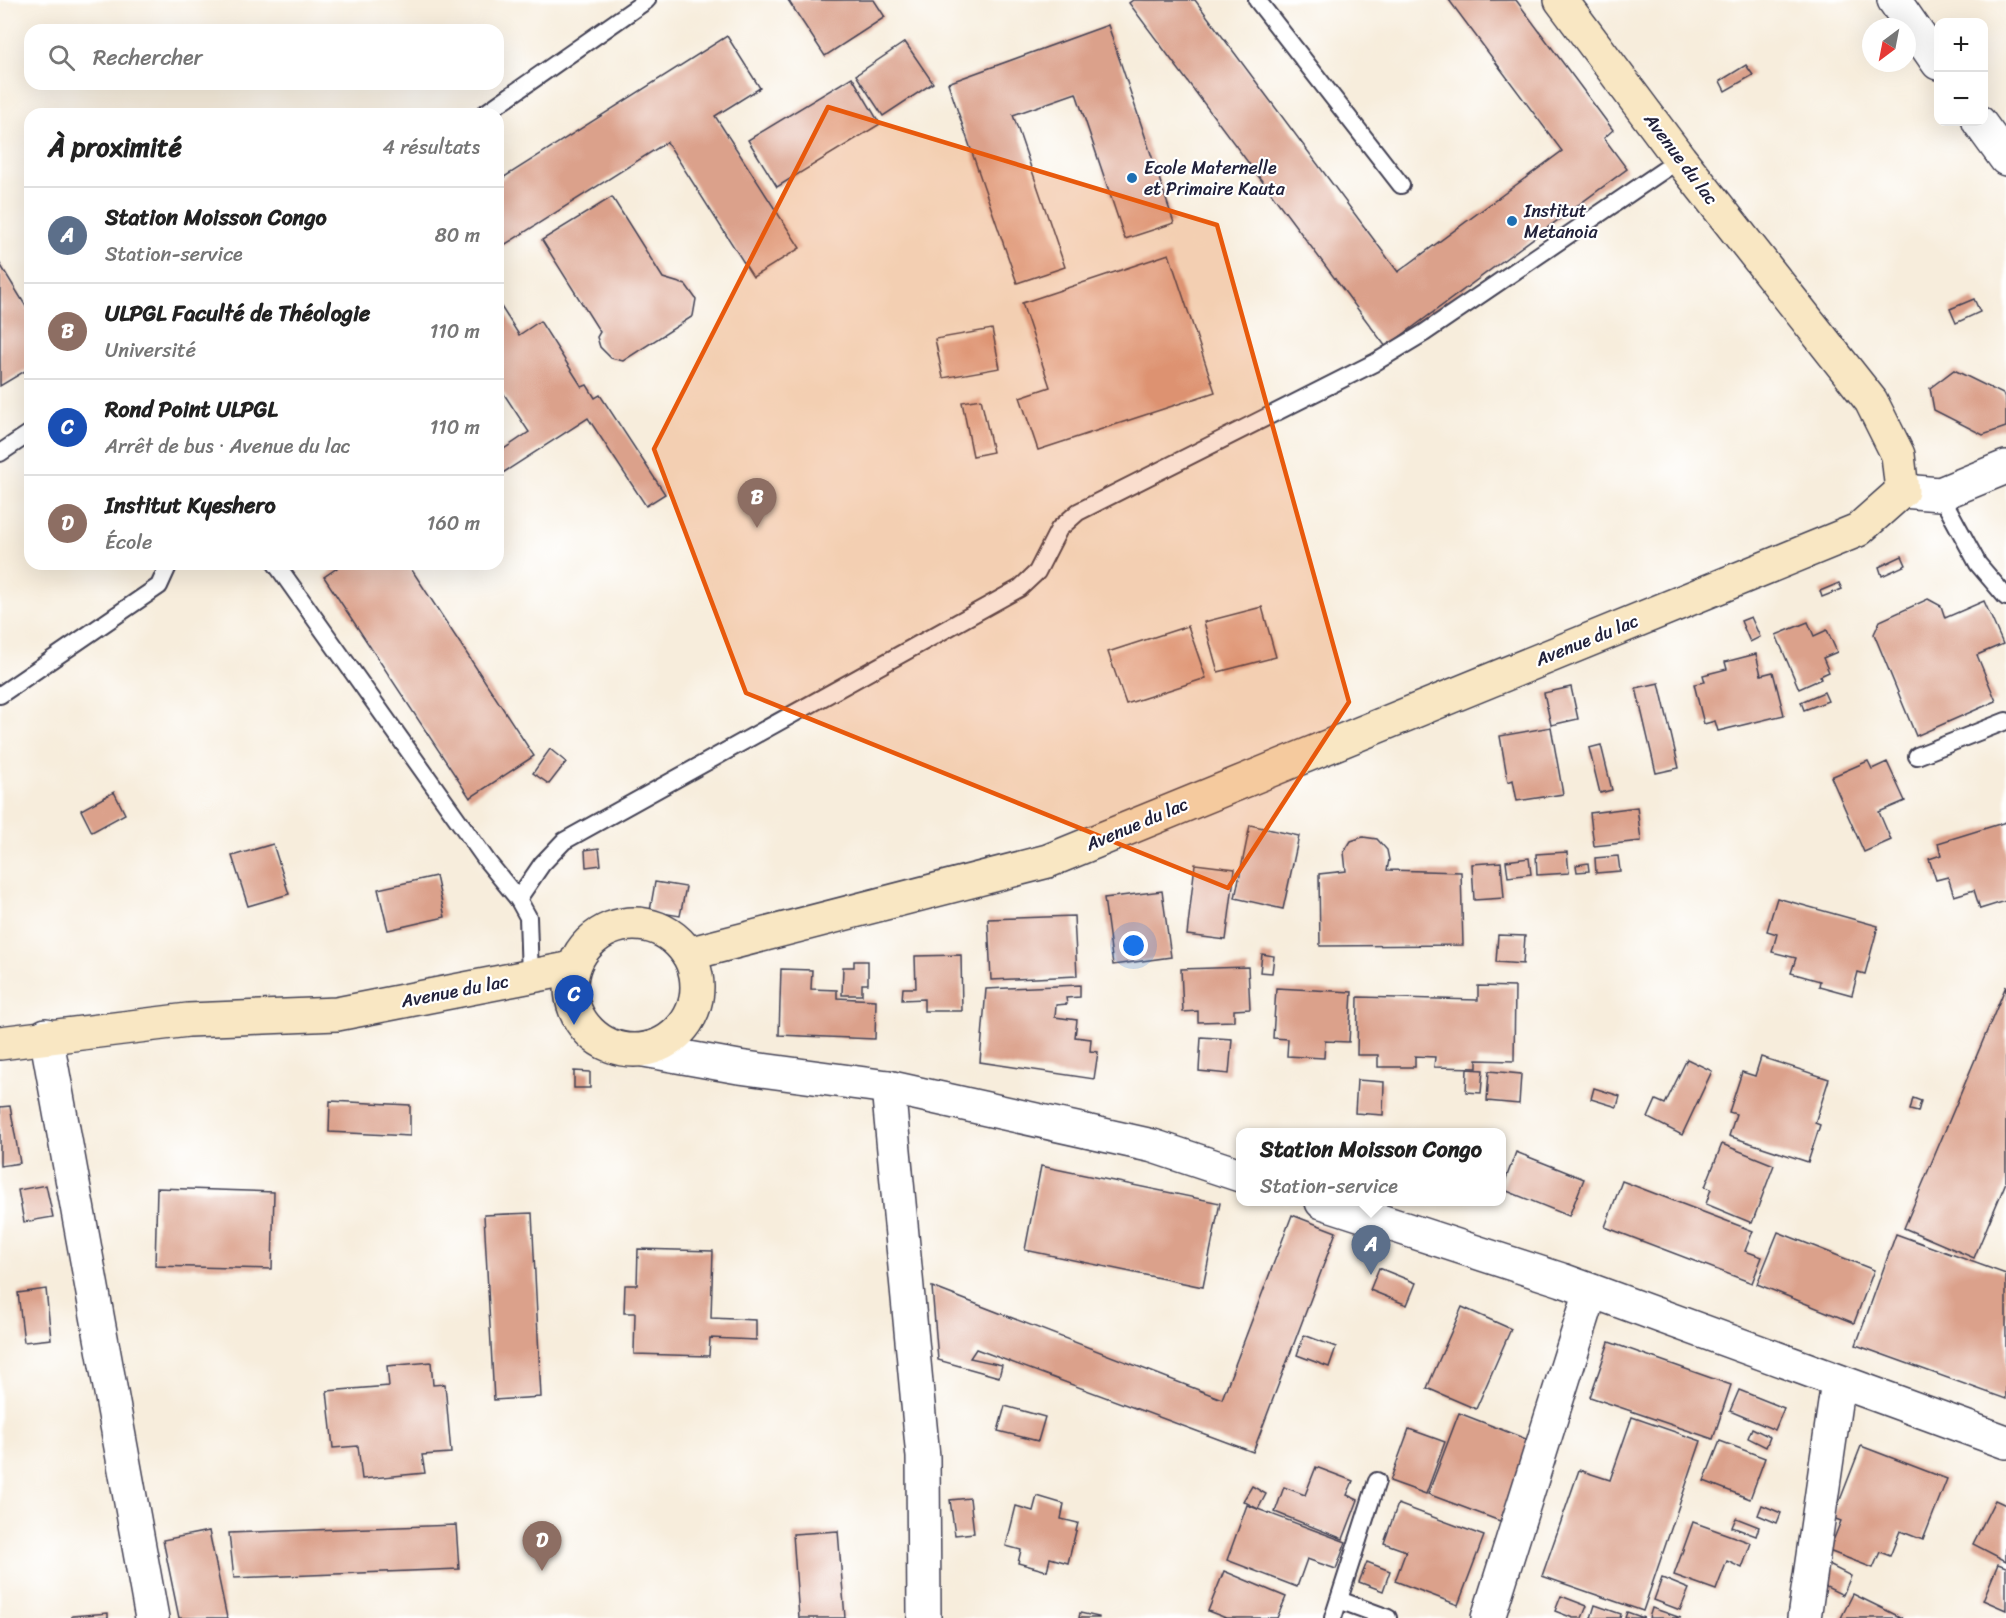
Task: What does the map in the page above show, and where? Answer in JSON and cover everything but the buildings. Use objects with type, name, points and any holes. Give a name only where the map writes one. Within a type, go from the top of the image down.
[{"type":"main road","name":"Avenue du lac","points":[[688,954],[1048,861],[1858,530],[1902,491],[1898,455],[1871,401],[1680,159],[1561,0]]},
{"type":"main road","points":[[626,925],[644,925],[661,930],[676,940],[688,954],[695,970],[698,988],[691,1014],[676,1035],[661,1045],[644,1050],[608,1045],[593,1035],[581,1021],[574,1005],[573,968],[593,939],[626,925]]},
{"type":"main road","name":"Avenue du lac","points":[[0,1043],[46,1035],[188,1020],[337,1014],[573,968]]},
{"type":"street","points":[[1894,0],[1934,57]]},
{"type":"street","points":[[1982,126],[2006,159]]},
{"type":"street","points":[[1902,491],[1940,494],[2006,467]]},
{"type":"street","points":[[46,1035],[152,1618]]},
{"type":"street","points":[[644,1050],[739,1067],[888,1087],[1153,1146],[1236,1174]]},
{"type":"street","points":[[888,1087],[923,1457],[924,1618]]},
{"type":"street","points":[[1334,1206],[1591,1291],[2006,1442]]},
{"type":"street","points":[[1488,1618],[1591,1291]]},
{"type":"street","points":[[1804,1618],[1838,1382]]},
{"type":"lane","points":[[493,108],[647,0]]},
{"type":"lane","points":[[1257,0],[1401,186]]},
{"type":"lane","points":[[518,899],[542,864],[564,841],[1020,588],[1037,572],[1059,529],[1078,512],[1384,357],[1424,333],[1680,159]]},
{"type":"lane","points":[[0,453],[24,437]]},
{"type":"lane","points":[[1940,494],[1978,564],[2006,597]]},
{"type":"lane","points":[[0,695],[159,586],[166,570]]},
{"type":"lane","points":[[280,570],[487,861],[518,899],[528,917],[530,976]]},
{"type":"lane","points":[[1917,756],[2006,721]]},
{"type":"lane","points":[[1333,1618],[1377,1481]]},
{"type":"lane","points":[[1339,1600],[1388,1618]]},
{"type":"highlighted area","points":[[828,107],[1217,225],[1349,702],[1228,888],[746,693],[654,449]]},
{"type":"place","name":"Ecole Maternelle et Primaire Kauta","points":[[1132,178]]},
{"type":"place","name":"Institut Metanoia","points":[[1512,221]]},
{"type":"place","name":"ULPGL Faculté de Théologie","points":[[757,528]]},
{"type":"place","name":"Rond Point ULPGL","points":[[574,1025]]},
{"type":"place","name":"Station Moisson Congo","points":[[1371,1275]]},
{"type":"place","name":"Institut Kyeshero","points":[[542,1571]]}]
